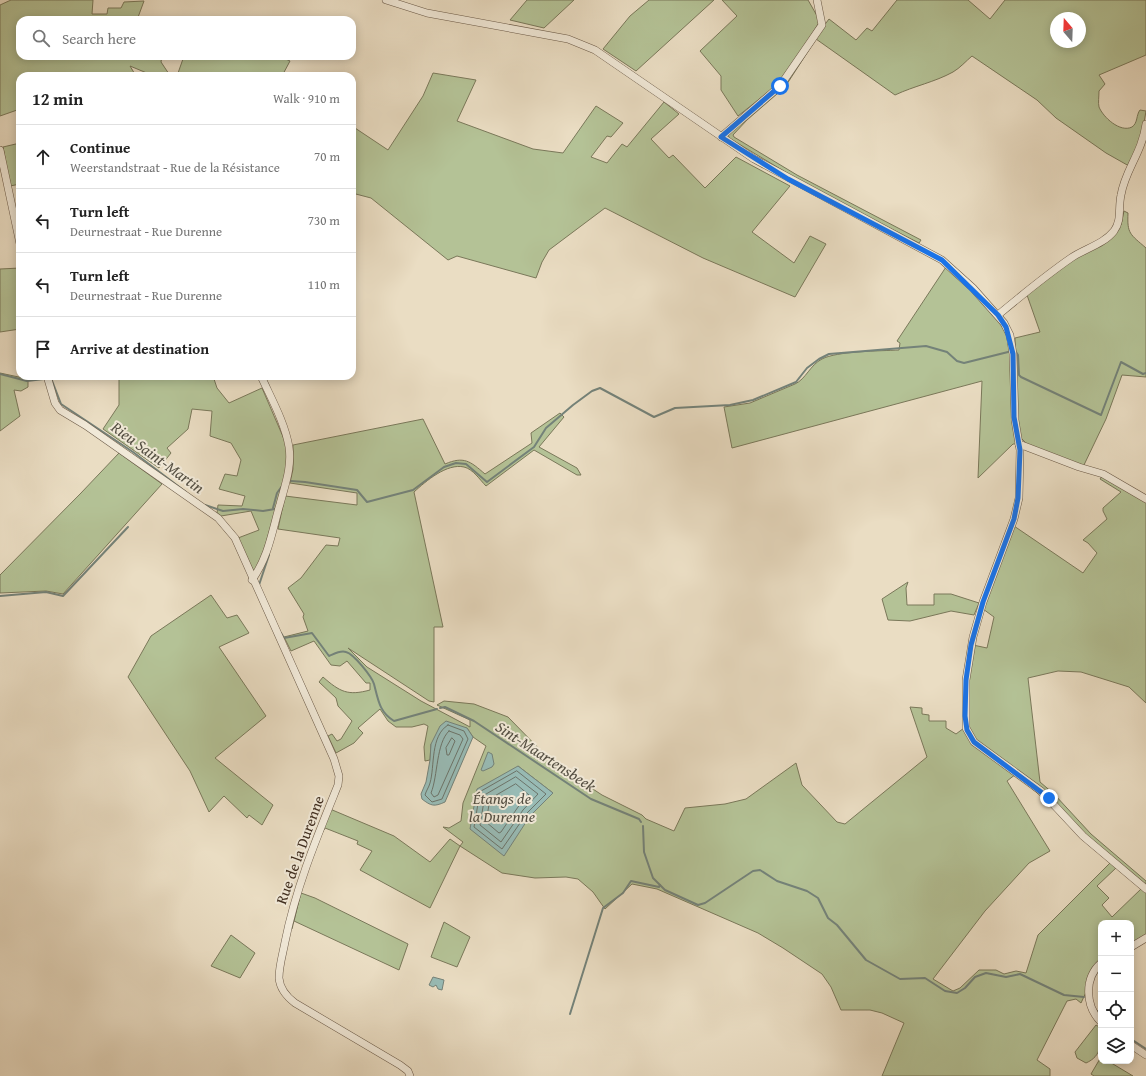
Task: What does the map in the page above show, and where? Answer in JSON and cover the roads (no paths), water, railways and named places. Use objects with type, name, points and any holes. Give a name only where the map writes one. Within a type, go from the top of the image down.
[{"type":"street","points":[[386,0],[427,13],[546,33],[581,43],[617,64],[721,137],[788,179],[942,260],[998,315],[1006,327],[1012,343],[1014,363],[1014,417],[1019,444],[1018,498],[1016,512],[983,602],[971,645],[966,690],[967,730],[974,742],[1045,794],[1083,836],[1146,889]]},
{"type":"street","points":[[721,137],[773,93],[790,73],[822,25],[818,0]]},
{"type":"street","points":[[998,315],[1038,281],[1077,254],[1108,238],[1115,230],[1119,219],[1123,188],[1140,149],[1146,124]]},
{"type":"street","points":[[0,150],[16,225]]},
{"type":"street","name":"Rue de la Durenne","points":[[48,380],[55,403],[60,410],[84,424],[218,518],[235,538],[252,580],[334,759],[339,776],[338,785],[304,868],[291,911],[279,979],[282,989],[295,1003],[400,1065],[408,1071],[410,1076]]},
{"type":"street","points":[[252,580],[271,542],[285,489],[290,457],[289,446],[284,430],[263,380]]},
{"type":"street","points":[[1019,444],[1079,467],[1103,474],[1146,500]]},
{"type":"street","points":[[1134,945],[1146,938]]},
{"type":"street","points":[[1098,966],[1091,978],[1090,1003],[1093,1013],[1098,1019]]},
{"type":"street","points":[[1134,1047],[1146,1055]]},
{"type":"water","name":"Étangs de la Durenne","points":[[446,721],[467,728],[473,737],[445,802],[438,805],[433,805],[422,799],[421,794],[426,782],[431,744],[440,726]]},
{"type":"water","points":[[488,752],[492,754],[494,764],[492,767],[483,771],[481,770]]},
{"type":"water","name":"Étangs de la Durenne","points":[[518,766],[553,793],[530,816],[504,856],[470,829],[477,789]]},
{"type":"water","points":[[433,977],[444,980],[442,990],[438,989],[436,985],[433,987],[429,985]]},
{"type":"waterway","points":[[291,481],[357,490],[367,502],[413,490],[444,467],[456,463],[466,464],[487,482],[534,447],[546,428],[573,405],[592,391],[600,388],[654,417],[675,408],[730,405],[753,400],[796,382],[807,368],[829,354],[926,346],[947,352],[957,361],[964,363],[1008,352]]},
{"type":"waterway","points":[[1016,352],[1018,355],[1019,375],[1021,377],[1101,415],[1121,362],[1143,374],[1146,373]]},
{"type":"waterway","name":"Rieu Saint-Martin","points":[[0,374],[16,378]]},
{"type":"waterway","name":"Rieu Saint-Martin","points":[[23,380],[36,380]]},
{"type":"waterway","name":"Rieu Saint-Martin","points":[[52,380],[61,404],[133,452],[186,492]]},
{"type":"waterway","points":[[273,508],[277,493],[282,486]]},
{"type":"waterway","name":"Rieu Saint-Martin","points":[[205,505],[223,511],[243,509],[263,511],[275,509]]},
{"type":"waterway","points":[[0,596],[46,592],[63,596],[128,527]]},
{"type":"waterway","name":"Rieu Saint-Martin","points":[[259,585],[269,555]]},
{"type":"waterway","points":[[281,633],[284,638],[312,633],[329,656],[337,652],[346,652],[353,657],[370,676],[382,709],[385,714],[394,721],[437,709]]},
{"type":"waterway","name":"Sint-Maartensbeek","points":[[440,708],[445,707],[474,721],[591,799],[639,819],[641,822]]},
{"type":"waterway","points":[[643,826],[644,852],[653,878],[665,890],[698,905],[705,903],[753,871],[760,870],[777,881],[807,891],[818,898],[828,918],[837,925],[866,960],[900,979],[925,978],[945,991],[957,993],[965,988],[975,977],[986,973],[1006,977],[1020,974],[1064,995],[1084,997]]},
{"type":"waterway","points":[[570,1014],[603,908],[623,893],[631,881],[659,887],[660,885]]},
{"type":"waterway","points":[[1134,1041],[1146,1049]]}]
